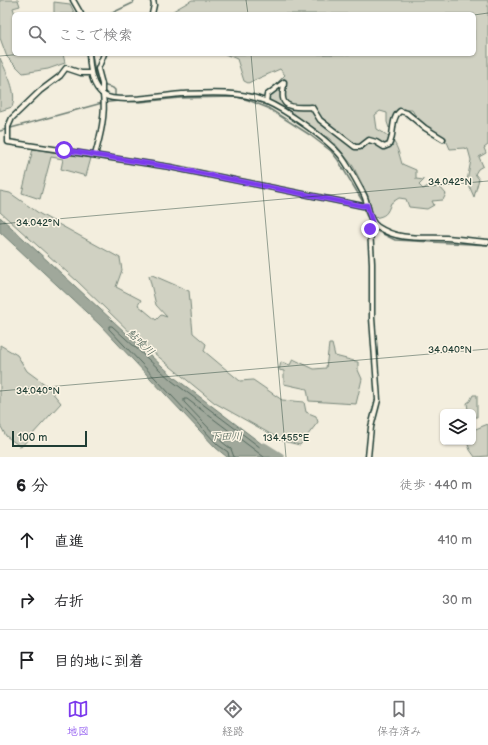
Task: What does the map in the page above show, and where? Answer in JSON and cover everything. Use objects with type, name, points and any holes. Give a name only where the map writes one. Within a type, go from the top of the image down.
[{"type":"street","points":[[73,0],[80,12]]},
{"type":"street","points":[[153,0],[153,12]]},
{"type":"street","points":[[89,56],[91,74],[96,86],[104,98]]},
{"type":"street","points":[[95,155],[99,138],[104,98],[98,68],[103,56]]},
{"type":"street","points":[[91,74],[81,73],[66,68],[60,76],[40,91],[12,118],[8,127],[8,142],[170,167],[365,206]]},
{"type":"street","points":[[266,102],[267,95],[284,82],[282,97],[285,103],[297,108],[312,107],[320,120],[355,147],[360,146],[369,140],[384,147],[389,145],[394,122],[398,112],[400,111],[407,113],[425,128],[443,138]]},
{"type":"street","points":[[104,98],[136,99],[182,94],[246,95],[266,102],[289,114],[328,142],[341,156],[365,197],[365,206],[372,224],[372,318],[378,400],[371,427],[368,457]]},
{"type":"street","points":[[372,224],[386,232],[405,238],[447,238],[488,242]]},
{"type":"shaded area","points":[[0,0],[18,0],[20,6],[13,8],[14,12],[12,12],[12,56],[63,56],[65,63],[48,69],[23,73],[7,57],[0,38]]},
{"type":"shaded area","points":[[192,0],[488,0],[488,145],[484,148],[486,153],[479,157],[483,166],[478,169],[475,174],[479,179],[474,197],[467,181],[471,160],[468,149],[450,149],[447,142],[434,136],[426,130],[412,110],[398,110],[397,120],[389,128],[387,113],[380,111],[375,115],[377,129],[392,139],[402,164],[416,170],[416,179],[424,180],[419,185],[423,189],[437,181],[446,194],[443,200],[432,201],[434,205],[427,209],[409,207],[406,199],[399,198],[391,203],[386,214],[374,218],[368,196],[353,166],[333,141],[300,119],[268,101],[269,91],[285,75],[280,69],[248,83],[244,81],[237,59],[230,56],[476,56],[476,12],[173,11]]},
{"type":"shaded area","points":[[54,2],[70,4],[74,12],[54,12]]},
{"type":"shaded area","points":[[0,58],[14,95],[12,107],[0,111]]},
{"type":"shaded area","points":[[33,149],[91,158],[86,176],[61,169],[63,159],[51,157],[40,199],[22,193]]},
{"type":"shaded area","points":[[0,191],[10,193],[40,214],[120,258],[122,270],[116,287],[141,300],[138,305],[156,320],[161,315],[167,317],[156,305],[149,276],[152,275],[189,291],[193,333],[206,344],[204,351],[240,381],[253,380],[282,400],[304,402],[306,412],[316,416],[318,422],[300,445],[283,441],[215,403],[138,340],[77,281],[0,212]]},
{"type":"shaded area","points":[[329,344],[332,344],[335,356],[358,362],[358,370],[362,379],[356,404],[309,401],[307,389],[284,384],[284,371],[279,370],[281,362],[290,365],[293,359],[314,369],[326,368]]},
{"type":"shaded area","points":[[0,345],[17,355],[27,371],[46,385],[61,403],[21,447],[6,436],[0,425]]},
{"type":"shaded area","points":[[473,395],[477,395],[477,417],[476,409],[468,409],[467,403]]},
{"type":"shaded area","points":[[488,424],[488,456],[475,457],[470,450],[468,445],[476,445],[476,429]]},
{"type":"water","name":"下田川","points":[[0,217],[175,378],[279,457],[227,457],[216,448],[100,325],[0,232]]},
{"type":"waterway","points":[[114,12],[133,3],[134,0]]},
{"type":"waterway","points":[[92,56],[95,73],[99,84],[113,88],[115,90],[115,98]]},
{"type":"waterway","points":[[122,101],[140,102],[180,98],[237,97],[268,108],[310,135],[331,151],[363,202],[366,215],[371,224]]},
{"type":"waterway","points":[[0,131],[102,103],[118,101]]},
{"type":"waterway","points":[[373,227],[375,230],[395,240],[488,245]]},
{"type":"waterway","name":"鮎喰川","points":[[264,447],[280,457]]},
{"type":"route","points":[[64,150],[170,167],[363,206],[367,205],[372,222],[370,229]]}]
